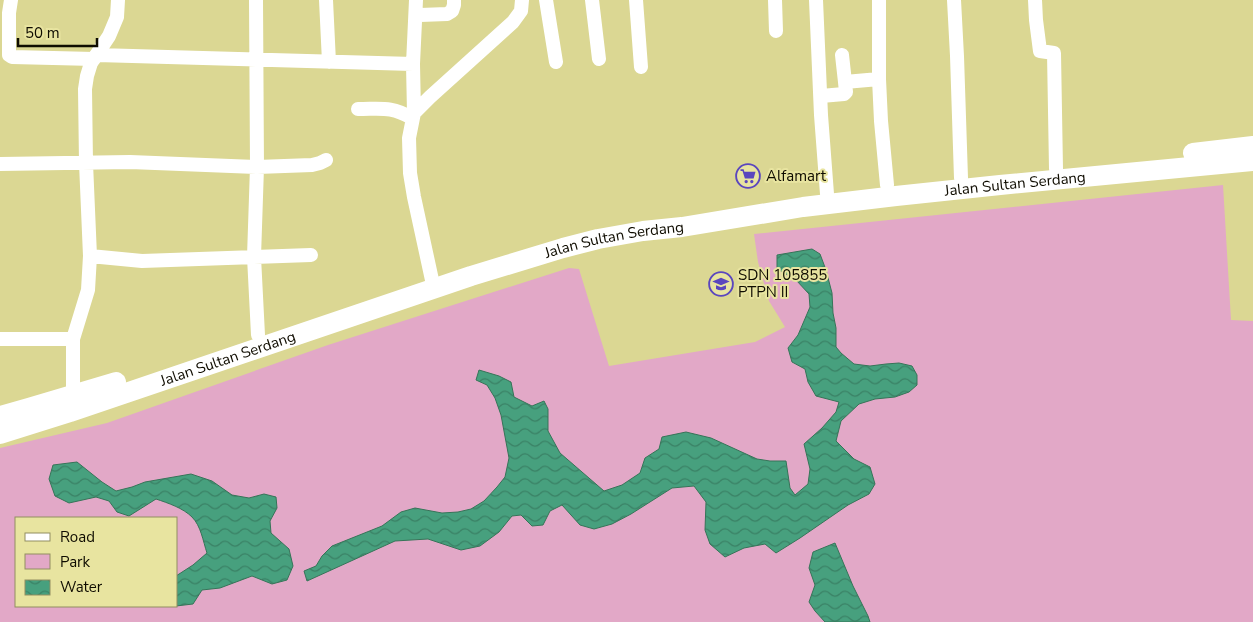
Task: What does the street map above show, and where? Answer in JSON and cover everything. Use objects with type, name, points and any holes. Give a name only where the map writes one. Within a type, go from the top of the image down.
[{"type":"highway","name":"Jalan Sultan Serdang","points":[[0,416],[75,403],[534,256],[598,239],[643,230],[682,227],[803,207],[1000,185],[1207,158],[1253,146]]},
{"type":"highway","name":"Jalan Sultan Serdang","points":[[0,434],[75,403],[258,335],[547,242],[599,230],[799,197],[960,178],[1207,158],[1253,161]]},
{"type":"street","points":[[75,403],[73,340],[88,290],[90,256],[85,89],[91,63],[109,36],[117,17],[118,0]]},
{"type":"street","points":[[257,0],[257,167],[254,257],[258,335]]},
{"type":"street","points":[[326,0],[329,62]]},
{"type":"street","points":[[416,7],[420,15],[447,14],[452,11],[454,0]]},
{"type":"street","points":[[413,116],[436,92],[512,22],[521,11],[522,1],[541,0]]},
{"type":"street","points":[[546,0],[556,62]]},
{"type":"street","points":[[592,0],[599,59]]},
{"type":"street","points":[[636,0],[641,67]]},
{"type":"street","points":[[774,0],[776,31]]},
{"type":"street","points":[[816,0],[821,115],[827,194]]},
{"type":"street","points":[[879,0],[879,80],[887,186]]},
{"type":"street","points":[[954,0],[960,178]]},
{"type":"street","points":[[1035,0],[1040,51],[1054,53],[1056,169]]},
{"type":"street","points":[[416,7],[413,116],[409,138],[410,173],[432,280]]},
{"type":"street","points":[[6,9],[9,55],[12,57],[413,64]]},
{"type":"street","points":[[821,96],[844,94],[846,92],[842,55]]},
{"type":"street","points":[[845,82],[879,80]]},
{"type":"street","points":[[358,109],[389,108],[413,116]]},
{"type":"street","points":[[0,164],[130,162],[257,167],[312,165],[326,160]]},
{"type":"street","points":[[90,256],[142,261],[312,255]]},
{"type":"street","points":[[0,339],[73,340]]},
{"type":"green space","points":[[1223,185],[1231,320],[1253,321],[1253,622],[0,622],[0,448],[107,423],[328,345],[569,268],[579,269],[609,366],[755,342],[785,327],[769,301],[758,262],[754,234]]},
{"type":"water","points":[[812,249],[820,254],[826,270],[832,293],[836,347],[841,353],[854,364],[870,366],[899,363],[912,366],[917,375],[917,385],[909,392],[895,397],[875,399],[859,404],[841,421],[836,441],[854,459],[870,467],[875,484],[869,494],[848,505],[776,553],[765,544],[744,548],[725,557],[710,544],[705,530],[706,502],[694,486],[672,488],[612,524],[594,529],[580,525],[562,505],[550,511],[543,525],[532,526],[521,515],[512,516],[499,532],[480,546],[461,550],[428,539],[395,541],[307,581],[304,571],[316,566],[322,556],[332,546],[382,526],[401,512],[415,508],[442,513],[471,509],[484,501],[497,487],[505,477],[509,458],[501,415],[495,398],[487,385],[476,380],[479,370],[511,382],[514,397],[532,406],[544,401],[548,409],[548,431],[560,453],[604,491],[622,485],[640,473],[645,458],[659,449],[662,437],[686,432],[711,438],[757,459],[786,461],[790,488],[795,495],[808,484],[810,469],[804,444],[836,412],[839,402],[816,396],[808,382],[805,369],[792,362],[788,348],[798,335],[810,307],[809,294],[796,280],[777,269],[777,255]]},
{"type":"water","points":[[77,462],[116,491],[145,482],[191,474],[212,481],[232,495],[249,498],[264,494],[276,497],[277,508],[270,521],[271,533],[289,549],[293,566],[287,580],[272,584],[252,576],[220,588],[202,590],[193,604],[178,606],[178,575],[207,553],[200,529],[195,521],[180,508],[156,499],[129,516],[117,512],[109,501],[96,497],[69,503],[55,496],[49,479],[53,465]]},
{"type":"water","points":[[835,543],[870,622],[825,622],[809,602],[815,585],[809,568],[813,552]]},
{"type":"place","name":"Alfamart","points":[[748,176]]},
{"type":"place","name":"SDN 105855 PTPN II","points":[[721,284]]}]
